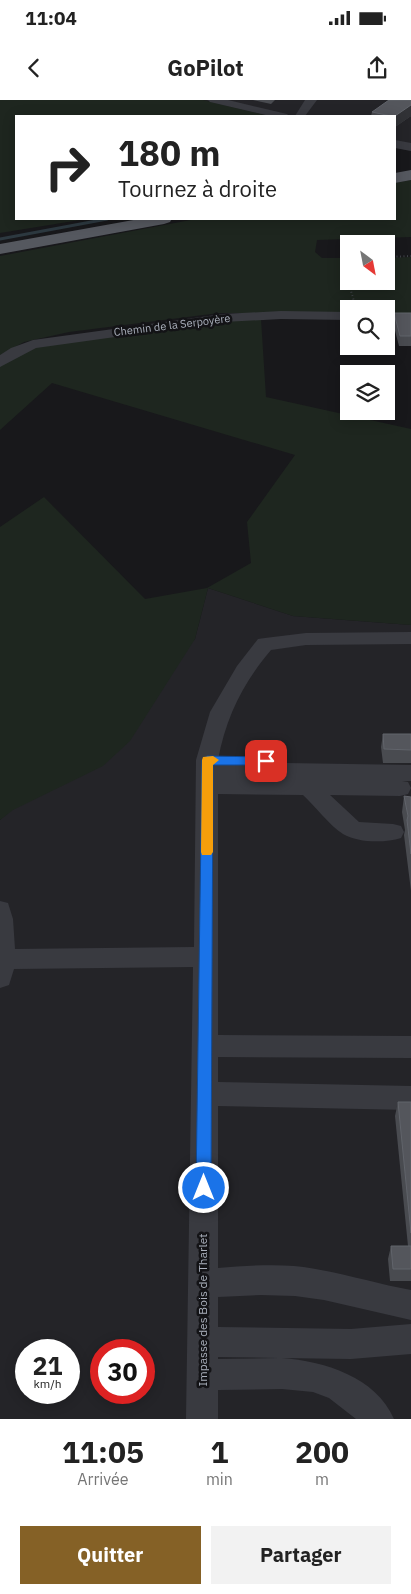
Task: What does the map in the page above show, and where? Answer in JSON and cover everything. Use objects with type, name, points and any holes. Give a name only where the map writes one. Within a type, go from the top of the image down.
[{"type":"main road","points":[[396,178],[411,175]]},
{"type":"main road","points":[[0,249],[159,220]]},
{"type":"street","points":[[214,100],[279,115]]},
{"type":"street","points":[[301,115],[311,100]]},
{"type":"street","points":[[396,144],[411,146]]},
{"type":"street","name":"Chemin de la Serpoyère","points":[[0,362],[16,350],[33,344],[224,318],[281,315],[340,316]]},
{"type":"street","points":[[395,317],[411,317]]},
{"type":"street","name":"Impasse des Bois de Tharlet","points":[[202,1419],[207,772],[212,734],[227,696],[248,663],[265,644],[306,639],[411,638]]},
{"type":"street","points":[[207,772],[382,762]]},
{"type":"street","points":[[207,772],[411,773]]},
{"type":"street","points":[[207,772],[308,787],[411,788]]},
{"type":"street","points":[[308,787],[352,828],[365,832],[393,832]]},
{"type":"street","points":[[0,910],[4,929],[2,969],[206,957]]},
{"type":"street","points":[[205,1046],[411,1047]]},
{"type":"street","points":[[204,1094],[411,1098]]},
{"type":"street","points":[[203,1283],[294,1281],[411,1305]]},
{"type":"street","points":[[203,1342],[406,1346]]},
{"type":"street","points":[[202,1375],[305,1374],[327,1380],[352,1396],[378,1419]]},
{"type":"path","points":[[395,257],[411,256]]},
{"type":"shaded area","points":[[0,100],[203,100],[265,115],[15,115],[15,220],[80,220],[0,233]]},
{"type":"shaded area","points":[[203,100],[411,100],[411,151],[396,147],[396,115],[265,115]]},
{"type":"shaded area","points":[[411,180],[411,237],[395,238],[395,235],[340,235],[340,239],[317,240],[315,252],[322,258],[340,258],[340,290],[395,290],[395,258],[411,257],[411,313],[395,313],[395,300],[340,300],[340,313],[219,313],[69,332],[24,342],[0,355],[0,256],[191,220],[396,220],[396,183]]},
{"type":"shaded area","points":[[230,319],[261,319],[266,397],[340,413],[340,420],[370,420],[411,429],[411,625],[293,616],[208,588],[195,639],[130,741],[103,766],[13,810],[0,820],[0,527],[44,497],[145,599],[207,588],[251,563],[247,522],[295,455],[52,383],[0,430],[0,365],[33,347]]},
{"type":"shaded area","points":[[208,588],[293,616],[411,625],[411,1419],[0,1419],[0,820],[195,639]]},
{"type":"building","points":[[389,100],[411,100],[411,105],[396,115],[372,112]]},
{"type":"building","points":[[395,313],[411,313],[411,336],[400,336]]},
{"type":"building","points":[[383,734],[411,734],[411,750],[384,749]]},
{"type":"building","points":[[404,796],[411,797],[411,854],[408,816]]},
{"type":"building","points":[[398,1102],[411,1102],[411,1233]]},
{"type":"building","points":[[391,1246],[411,1246],[411,1269],[393,1269]]},
{"type":"waterway","points":[[0,239],[102,220]]},
{"type":"slow traffic","points":[[207,852],[207,760],[213,760]]},
{"type":"route","points":[[204,1188],[207,760],[266,761]]}]
